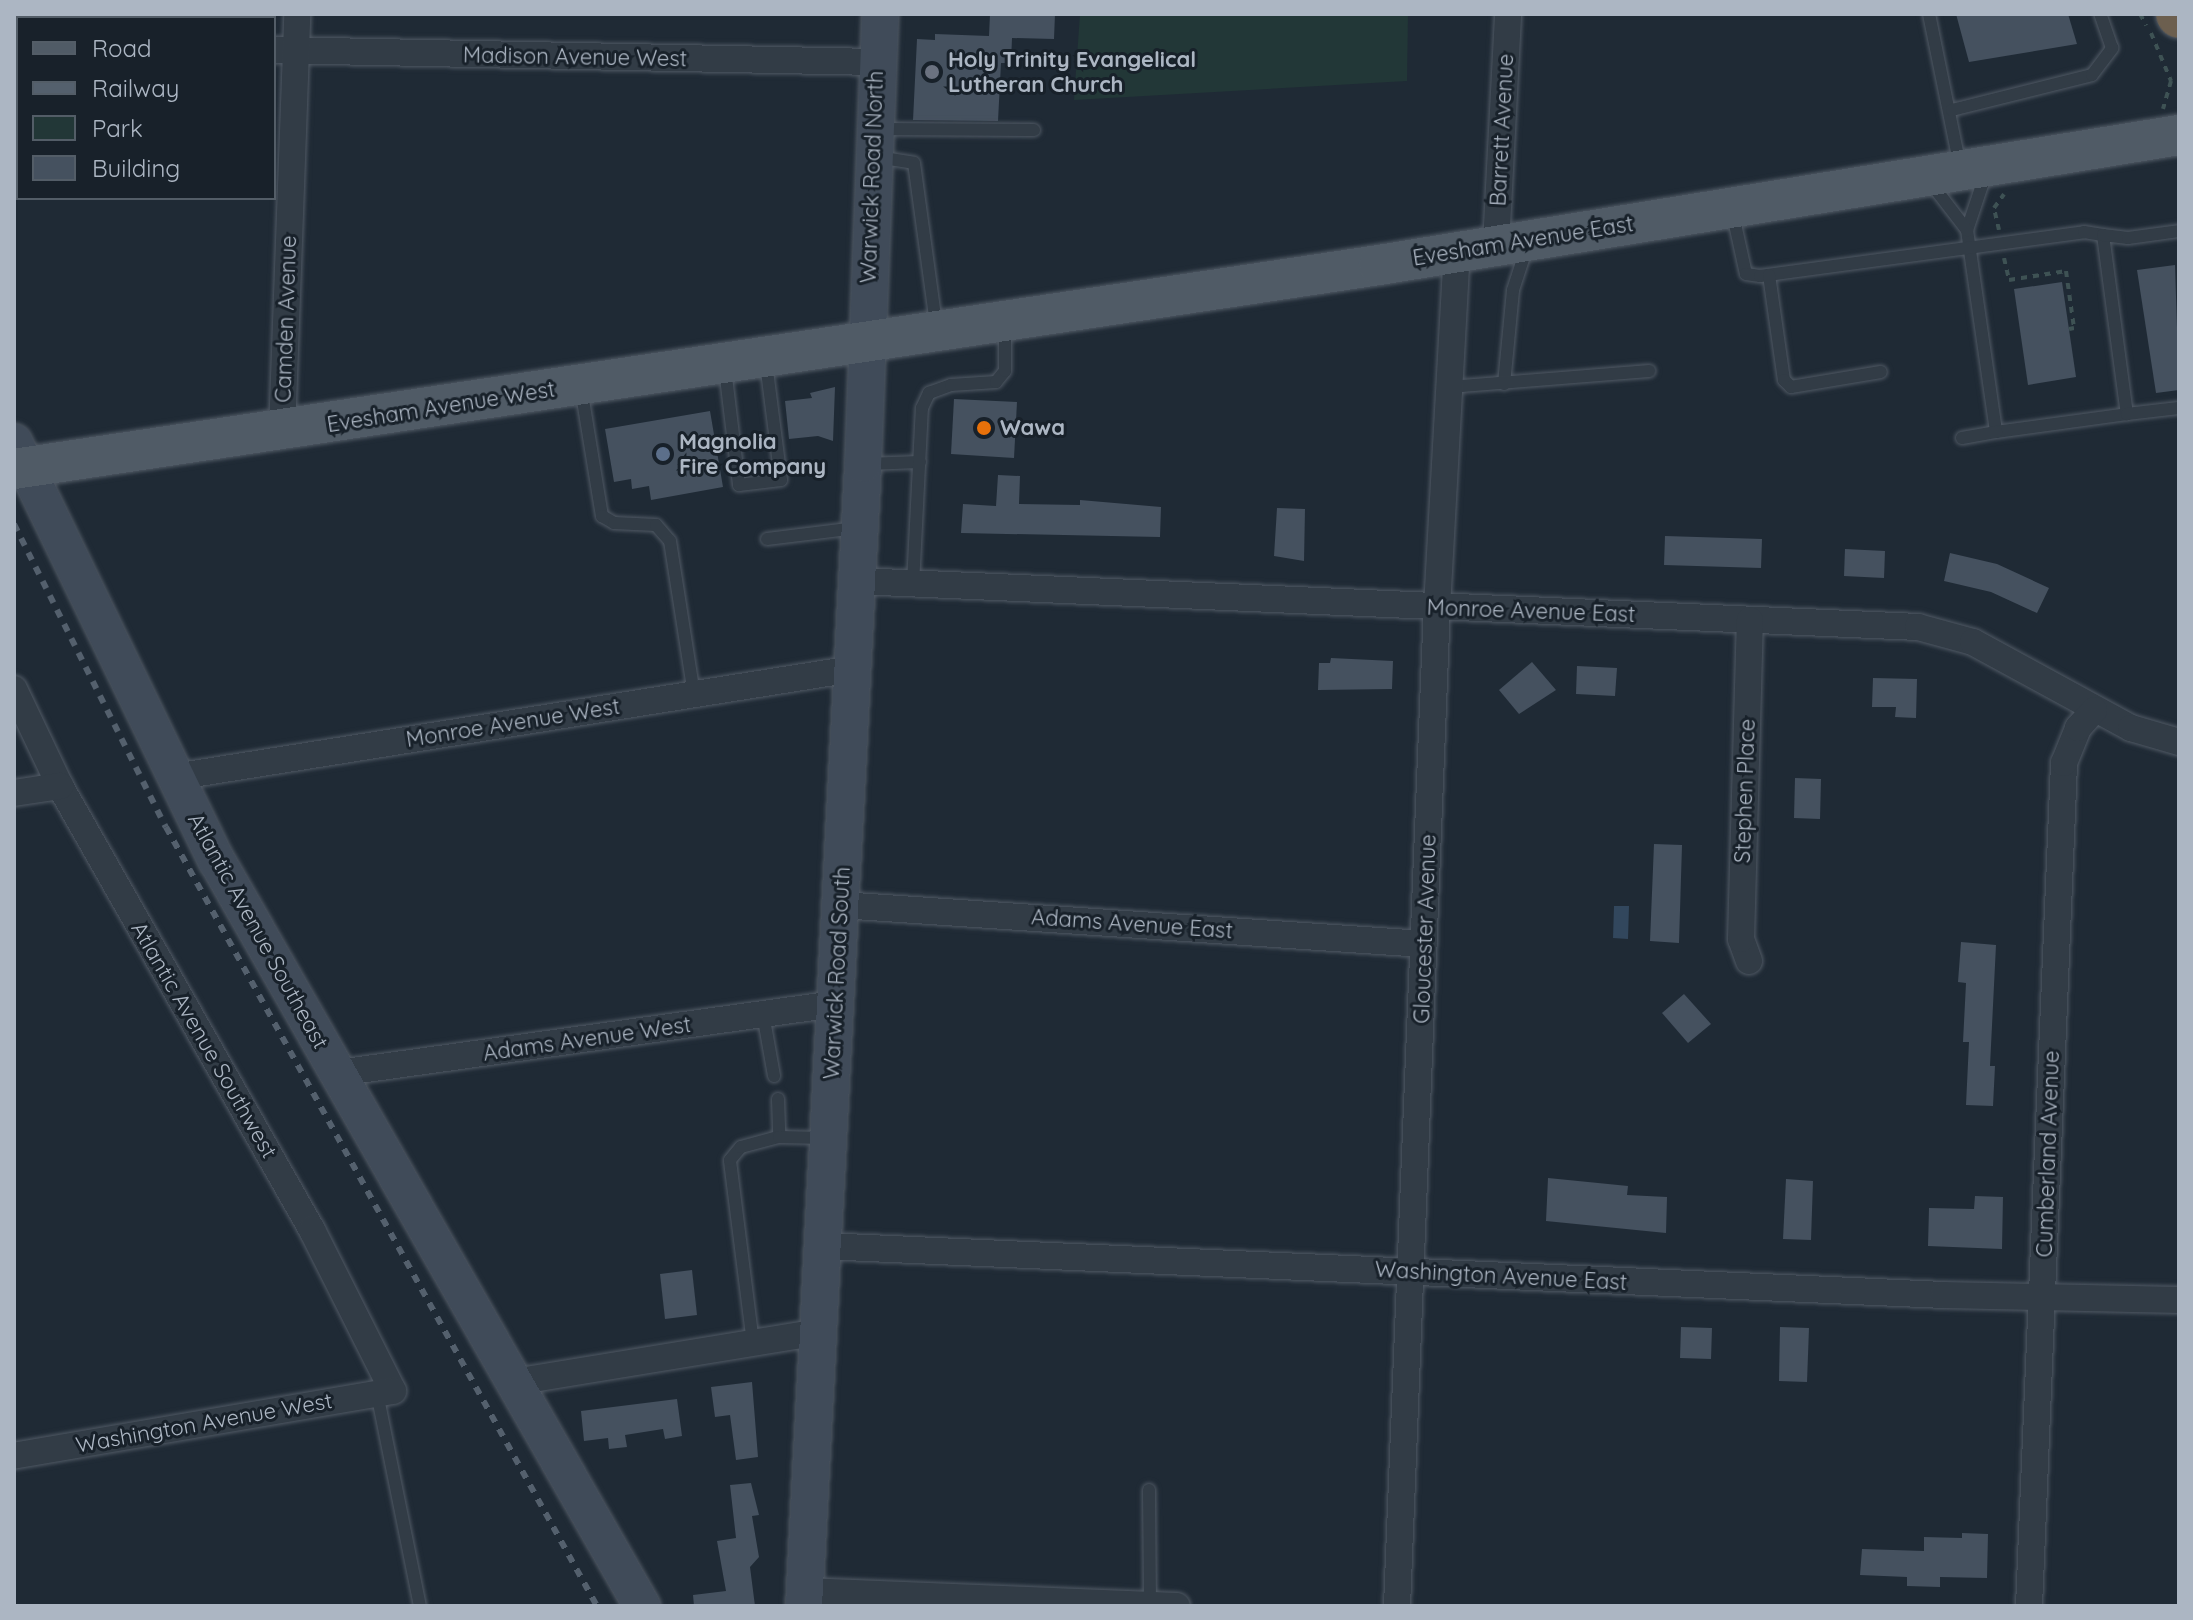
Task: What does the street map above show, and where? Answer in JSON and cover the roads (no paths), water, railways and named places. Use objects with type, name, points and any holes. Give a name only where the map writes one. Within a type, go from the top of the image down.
[{"type":"main road","name":"Evesham Avenue East","points":[[866,340],[1457,252],[1732,207],[1970,176],[2177,135]]},
{"type":"main road","name":"Evesham Avenue West","points":[[18,460],[282,432],[866,340]]},
{"type":"street","name":"Camden Avenue","points":[[282,432],[285,50],[297,14]]},
{"type":"street","name":"Warwick Road North","points":[[866,340],[880,14]]},
{"type":"street","name":"Barrett Avenue","points":[[1508,14],[1512,243]]},
{"type":"street","name":"Madison Avenue West","points":[[285,50],[876,62]]},
{"type":"street","name":"Gloucester Avenue","points":[[1397,1606],[1437,607],[1457,252]]},
{"type":"street","name":"Warwick Road South","points":[[805,1599],[860,528],[866,340]]},
{"type":"street","name":"Atlantic Avenue Southeast","points":[[18,460],[174,777],[338,1073],[642,1606]]},
{"type":"street","name":"Monroe Avenue East","points":[[857,581],[1750,620],[1950,632],[2094,710],[2179,742]]},
{"type":"street","name":"Stephen Place","points":[[1749,961],[1741,939],[1750,620]]},
{"type":"street","name":"Monroe Avenue West","points":[[174,777],[853,669]]},
{"type":"street","name":"Atlantic Avenue Southwest","points":[[14,689],[60,786],[312,1230],[385,1392]]},
{"type":"street","name":"Cumberland Avenue","points":[[2029,1606],[2064,763],[2078,728],[2094,710]]},
{"type":"street","points":[[14,793],[60,786]]},
{"type":"street","name":"Adams Avenue East","points":[[840,905],[1424,944]]},
{"type":"street","name":"Adams Avenue West","points":[[338,1073],[835,1004]]},
{"type":"street","name":"Washington Avenue East","points":[[822,1246],[1411,1272],[2179,1300]]},
{"type":"street","points":[[514,1382],[818,1332]]},
{"type":"street","name":"Washington Avenue West","points":[[14,1456],[385,1392]]},
{"type":"street","points":[[805,1599],[1177,1606]]},
{"type":"lane","points":[[1929,14],[1970,176],[1969,250],[1996,432]]},
{"type":"lane","points":[[1952,110],[2092,75],[2112,48],[2100,14]]},
{"type":"lane","points":[[874,143],[1034,130]]},
{"type":"lane","points":[[874,143],[914,163],[937,330]]},
{"type":"lane","points":[[1967,230],[1970,176]]},
{"type":"lane","points":[[1732,207],[1746,274],[1769,275],[2084,232],[2128,238],[2179,231]]},
{"type":"lane","points":[[2103,235],[2127,414]]},
{"type":"lane","points":[[1504,384],[1513,290],[1512,243]]},
{"type":"lane","points":[[1769,275],[1784,380],[1791,387],[1881,372]]},
{"type":"lane","points":[[913,584],[922,408],[929,393],[996,382],[1005,371],[1004,320]]},
{"type":"lane","points":[[724,362],[739,485],[781,480],[766,356]]},
{"type":"lane","points":[[1449,387],[1649,371]]},
{"type":"lane","points":[[581,385],[602,516],[614,523],[656,525],[670,541],[694,695]]},
{"type":"lane","points":[[1962,438],[2179,408]]},
{"type":"lane","points":[[863,464],[920,462]]},
{"type":"lane","points":[[767,539],[860,528]]},
{"type":"lane","points":[[763,1014],[774,1076]]},
{"type":"lane","points":[[778,1099],[779,1137]]},
{"type":"lane","points":[[753,1343],[730,1160],[741,1147],[779,1137],[828,1138]]},
{"type":"lane","points":[[385,1392],[420,1606]]},
{"type":"lane","points":[[1149,1490],[1150,1605]]},
{"type":"water","points":[[1614,906],[1629,906],[1628,939],[1613,938]]},
{"type":"railway","points":[[14,524],[166,827],[597,1606]]},
{"type":"place","name":"Holy Trinity Evangelical Lutheran Church","points":[[932,72]]},
{"type":"place","name":"Wawa","points":[[984,428]]},
{"type":"place","name":"Magnolia Fire Company","points":[[663,454]]}]
